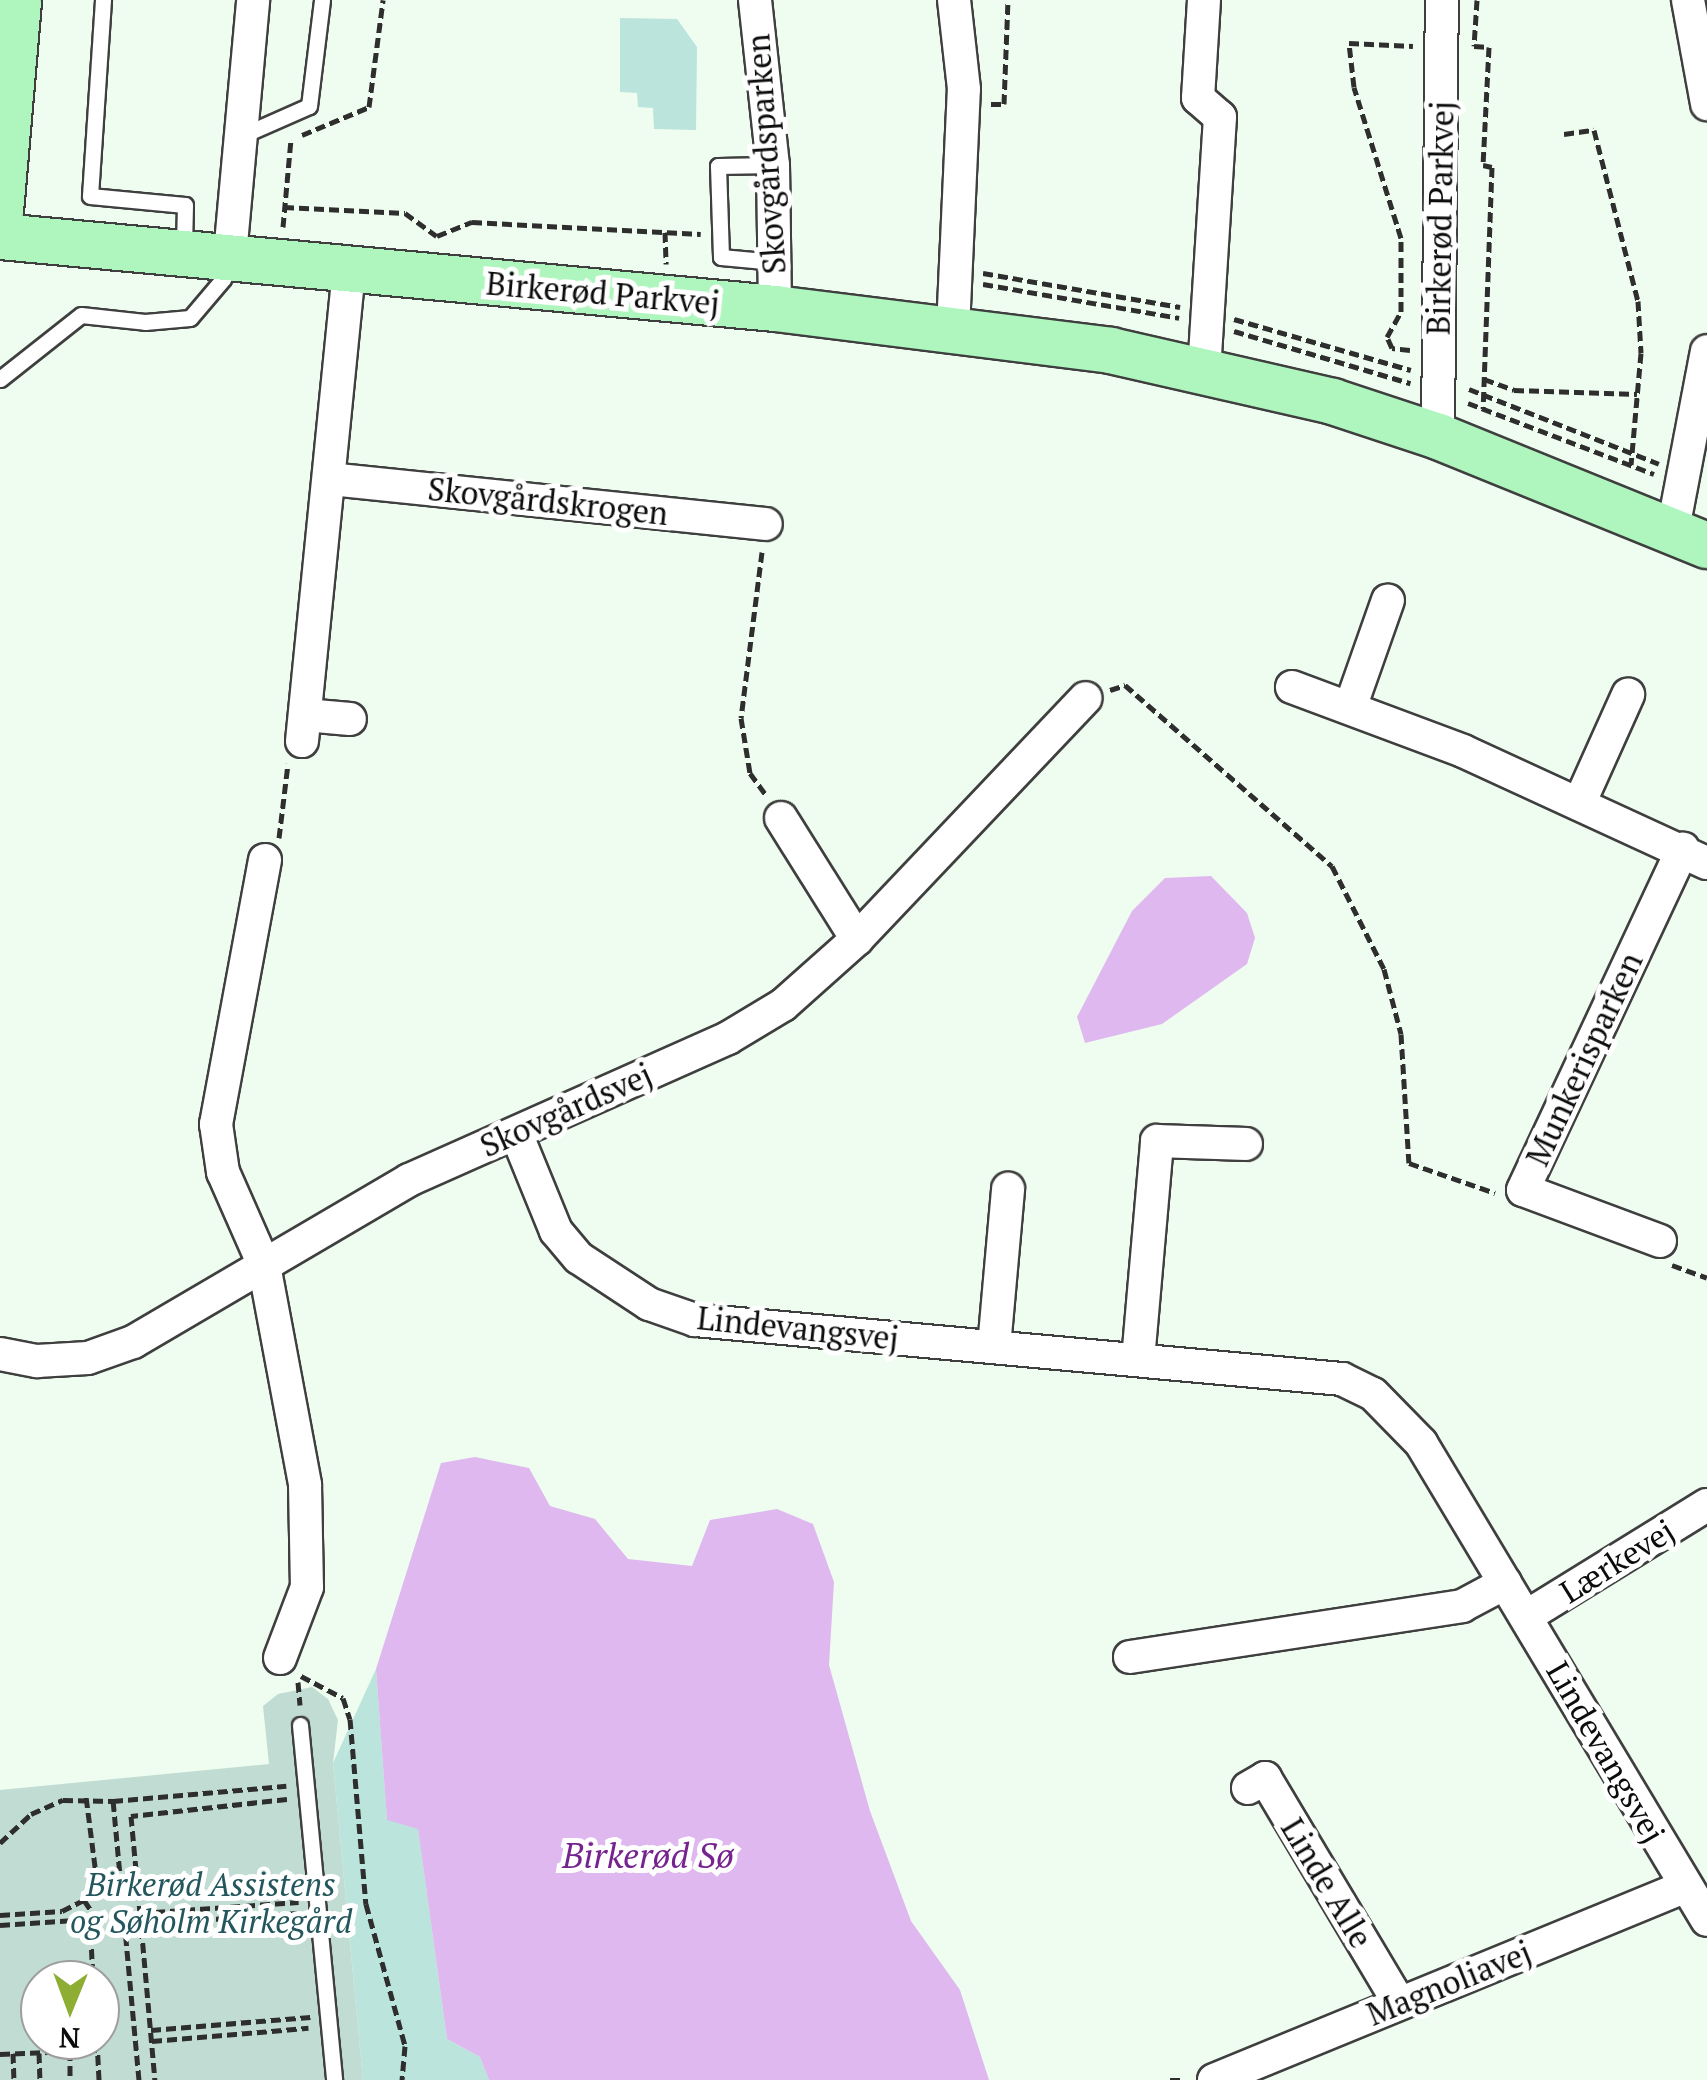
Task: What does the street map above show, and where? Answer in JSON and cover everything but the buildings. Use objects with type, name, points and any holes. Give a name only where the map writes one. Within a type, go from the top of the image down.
[{"type":"street","points":[[0,211],[18,0]]},
{"type":"street","points":[[230,256],[253,0]]},
{"type":"street","name":"Skovgårdsparken","points":[[756,0],[773,166],[776,308]]},
{"type":"street","points":[[953,330],[963,103],[954,0]]},
{"type":"street","points":[[1204,0],[1198,98],[1220,117],[1204,368]]},
{"type":"street","name":"Birkerød Parkvej","points":[[1438,436],[1442,0]]},
{"type":"street","points":[[1688,0],[1707,104]]},
{"type":"street","name":"Birkerød Parkvej","points":[[0,236],[776,308],[1204,368],[1438,436],[1690,537]]},
{"type":"street","points":[[350,270],[304,728],[350,719]]},
{"type":"street","points":[[1690,537],[1707,351]]},
{"type":"street","name":"Skovgårdskrogen","points":[[330,479],[766,524]]},
{"type":"street","points":[[1350,708],[1388,600]]},
{"type":"street","name":"Munkerisparken","points":[[1292,687],[1580,804],[1695,856],[1522,1190],[1660,1240]]},
{"type":"street","points":[[1580,804],[1628,695]]},
{"type":"street","name":"Skovgårdsvej","points":[[0,1354],[37,1361],[103,1353],[133,1342],[409,1180],[728,1038],[783,1005],[858,939],[1086,698]]},
{"type":"street","points":[[781,818],[858,939]]},
{"type":"street","points":[[265,860],[216,1124],[223,1172],[264,1265],[311,1536],[307,1587],[288,1666]]},
{"type":"street","name":"Lindevangsvej","points":[[516,1133],[556,1231],[579,1258],[648,1304],[695,1320],[1342,1379],[1373,1394],[1420,1443],[1528,1616],[1707,1920]]},
{"type":"street","points":[[1138,1360],[1157,1141],[1246,1144]]},
{"type":"street","points":[[994,1347],[1008,1189]]},
{"type":"street","name":"Lærkevej","points":[[1528,1616],[1707,1505]]},
{"type":"street","points":[[1130,1657],[1462,1606],[1504,1583]]},
{"type":"street","name":"Linde Alle","points":[[1248,1788],[1265,1778],[1399,2004]]},
{"type":"street","name":"Magnoliavej","points":[[1214,2080],[1684,1886]]},
{"type":"lane","points":[[103,0],[90,196],[185,205],[184,252]]},
{"type":"lane","points":[[241,136],[309,106],[322,0]]},
{"type":"lane","points":[[773,166],[718,166],[720,257],[775,262]]},
{"type":"lane","points":[[0,379],[80,315],[145,322],[190,318],[223,279],[230,256]]},
{"type":"lane","points":[[300,1725],[334,2080]]},
{"type":"path","points":[[280,262],[290,140],[369,107],[383,0]]},
{"type":"path","points":[[963,103],[1004,104],[1008,0]]},
{"type":"path","points":[[1477,0],[1474,46],[1489,47],[1483,165],[1492,167],[1483,408]]},
{"type":"path","points":[[1441,47],[1350,43],[1354,87],[1402,238],[1401,312],[1388,336],[1392,348],[1438,365],[1484,394],[1632,453],[1695,458]]},
{"type":"path","points":[[1564,134],[1594,130],[1638,301],[1631,465]]},
{"type":"path","points":[[284,207],[405,213],[437,236],[472,222],[720,235]]},
{"type":"path","points":[[956,268],[1209,312],[1438,365]]},
{"type":"path","points":[[1484,379],[1514,390],[1637,394]]},
{"type":"path","points":[[766,524],[741,718],[750,772],[781,818]]},
{"type":"path","points":[[1086,698],[1126,684],[1332,866],[1384,969],[1401,1034],[1409,1163],[1492,1194],[1522,1190]]},
{"type":"path","points":[[265,860],[278,845],[290,749],[304,728]]},
{"type":"path","points":[[288,1666],[300,1725]]},
{"type":"path","points":[[288,1666],[343,1698],[350,1720],[366,1904],[406,2046],[402,2080]]},
{"type":"path","points":[[0,1843],[32,1814],[86,1796],[114,1801],[309,1790]]},
{"type":"path","points":[[155,2080],[131,1816],[309,1790]]},
{"type":"path","points":[[0,1915],[62,1911],[84,1900],[96,1882],[86,1796]]},
{"type":"path","points":[[114,1801],[140,2080]]},
{"type":"path","points":[[119,1866],[136,1864]]},
{"type":"path","points":[[0,1926],[90,1919],[94,1915],[84,1900]]},
{"type":"path","points":[[140,1913],[306,1901]]},
{"type":"path","points":[[141,1924],[303,1912]]},
{"type":"path","points":[[90,1919],[92,1960]]},
{"type":"path","points":[[130,1976],[146,1975]]},
{"type":"path","points":[[150,2030],[313,2017]]},
{"type":"path","points":[[288,2019],[290,2029]]},
{"type":"path","points":[[152,2041],[318,2027]]},
{"type":"path","points":[[13,2053],[14,2080]]},
{"type":"path","points":[[0,2054],[20,2053]]},
{"type":"path","points":[[1170,2080],[1182,2080]]},
{"type":"shaded area","points":[[620,18],[677,19],[697,47],[696,130],[654,129],[653,108],[638,107],[637,93],[620,92]]},
{"type":"shaded area","points":[[376,1669],[387,1819],[418,1828],[447,2039],[480,2057],[489,2080],[363,2080],[333,1763]]},
{"type":"green space","name":"Birkerød Assistens og Søholm Kirkegård","points":[[312,1687],[328,1699],[338,1720],[333,1763],[363,2080],[0,2080],[0,1790],[269,1764],[263,1706],[278,1694]]},
{"type":"water","points":[[1211,876],[1247,913],[1255,938],[1247,964],[1162,1024],[1085,1043],[1077,1017],[1132,911],[1165,878]]},
{"type":"water","name":"Birkerød Sø","points":[[475,1457],[529,1468],[550,1506],[595,1519],[628,1559],[692,1566],[710,1520],[777,1509],[813,1524],[834,1582],[829,1665],[870,1811],[911,1921],[960,1990],[989,2080],[489,2080],[480,2057],[447,2039],[418,1829],[387,1820],[376,1669],[441,1463]]}]
